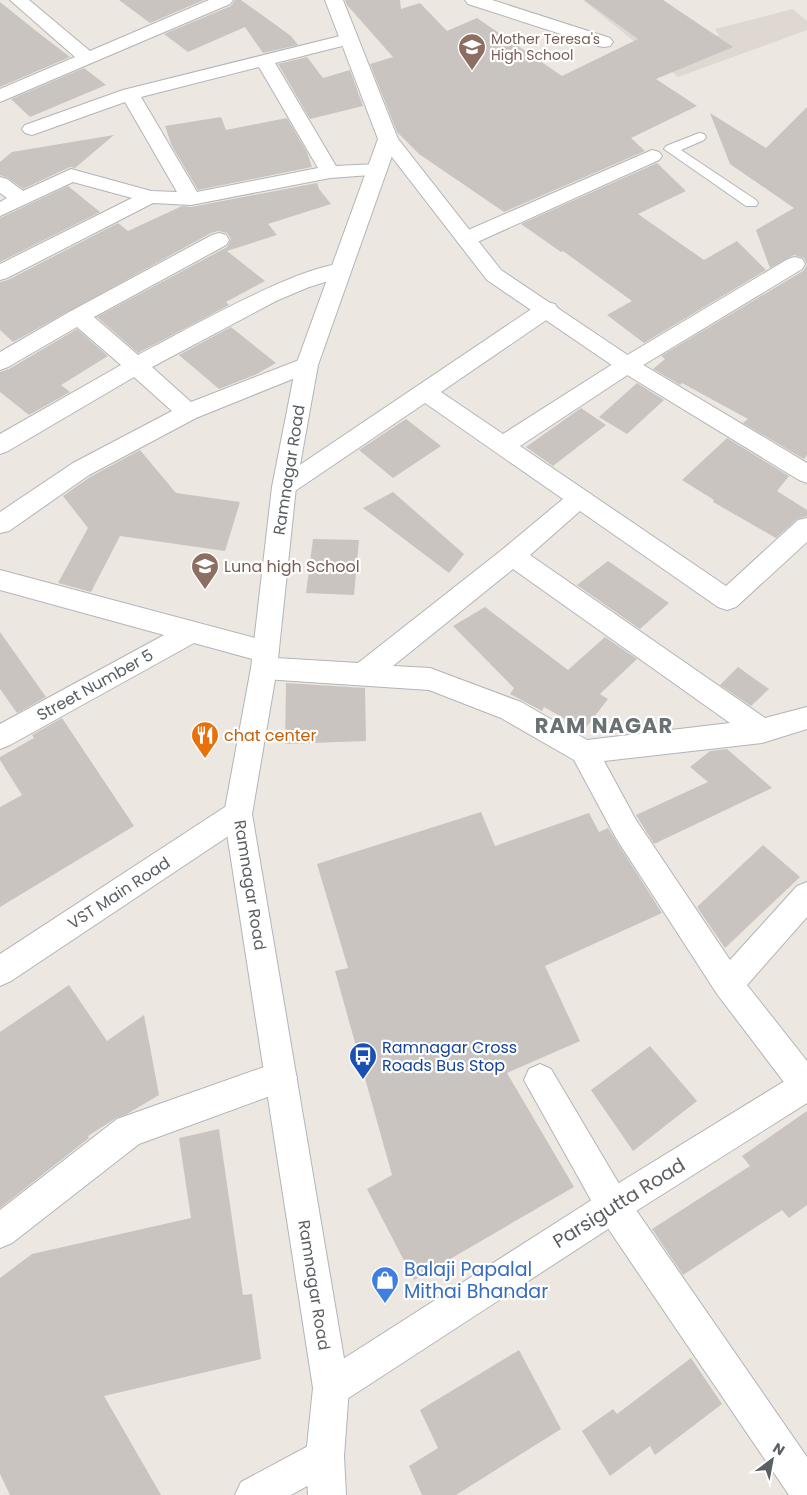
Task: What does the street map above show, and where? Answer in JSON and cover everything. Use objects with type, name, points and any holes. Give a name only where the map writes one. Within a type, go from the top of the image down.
[{"type":"street","points":[[19,0],[87,58]]},
{"type":"street","points":[[0,96],[224,0]]},
{"type":"street","points":[[335,0],[348,39],[388,139],[494,275],[547,309],[627,365],[806,472]]},
{"type":"street","points":[[474,0],[604,42]]},
{"type":"street","points":[[32,129],[130,94],[348,39]]},
{"type":"street","points":[[264,60],[330,172]]},
{"type":"street","points":[[130,94],[191,199]]},
{"type":"street","name":"Ramnagar Road","points":[[327,1495],[325,1456],[331,1388],[238,814],[265,660],[284,487],[306,365],[388,139]]},
{"type":"street","points":[[466,239],[652,156]]},
{"type":"street","points":[[0,210],[70,175],[150,197],[191,199],[330,172],[377,170]]},
{"type":"street","points":[[0,182],[21,198]]},
{"type":"street","points":[[0,273],[150,197]]},
{"type":"street","points":[[0,362],[79,316],[219,240]]},
{"type":"street","points":[[503,446],[627,365],[795,264]]},
{"type":"street","points":[[0,445],[136,366],[268,296],[302,282],[341,270]]},
{"type":"street","points":[[284,487],[547,309]]},
{"type":"street","points":[[79,316],[188,412]]},
{"type":"street","points":[[0,524],[81,469],[188,412],[306,365]]},
{"type":"street","points":[[425,392],[727,600],[807,527]]},
{"type":"street","points":[[362,675],[512,556],[579,499]]},
{"type":"street","points":[[512,556],[762,731]]},
{"type":"street","points":[[0,580],[190,633],[265,660],[362,675],[430,679],[511,710],[584,752],[626,829],[728,984],[807,1086]]},
{"type":"street","name":"Street Number 5","points":[[0,737],[190,633]]},
{"type":"street","points":[[584,752],[762,731],[807,718]]},
{"type":"street","name":"VST Main Road","points":[[0,971],[238,814]]},
{"type":"street","points":[[728,984],[807,896]]},
{"type":"street","points":[[0,1231],[129,1132],[281,1077]]},
{"type":"street","points":[[540,1080],[613,1206],[807,1488]]},
{"type":"street","name":"Parsigutta Road","points":[[331,1388],[613,1206],[807,1086]]},
{"type":"street","points":[[254,1495],[325,1456]]},
{"type":"lane","points":[[652,156],[700,137]]},
{"type":"lane","points":[[671,149],[750,203]]},
{"type":"shaded area","points":[[583,0],[658,0],[683,48],[719,35],[715,29],[793,9],[807,21],[807,30],[678,77]]},
{"type":"building","points":[[119,0],[204,0],[150,23]]},
{"type":"building","points":[[235,0],[241,0],[291,36],[298,45],[263,53],[245,27],[188,52],[164,34],[231,6]]},
{"type":"building","points":[[345,0],[400,0],[401,9],[420,3],[447,31],[477,18],[562,76],[638,39],[584,0],[663,0],[733,47],[656,79],[697,106],[631,138],[645,151],[504,212],[419,154],[397,132],[370,64],[393,57],[347,5]]},
{"type":"building","points":[[0,2],[40,34],[70,57],[0,87]]},
{"type":"building","points":[[307,57],[323,78],[350,70],[363,106],[310,119],[278,64]]},
{"type":"building","points":[[84,68],[106,85],[30,117],[11,99]]},
{"type":"building","points":[[807,107],[807,265],[804,258],[794,255],[770,268],[756,230],[794,208],[730,164],[710,113],[766,148]]},
{"type":"building","points":[[221,117],[226,130],[287,118],[307,152],[312,167],[198,190],[172,146],[165,126]]},
{"type":"building","points":[[114,135],[75,168],[70,167],[23,189],[8,178],[0,175],[0,162],[12,152]]},
{"type":"building","points":[[657,163],[686,191],[638,214],[704,260],[737,241],[766,270],[644,343],[607,315],[632,301],[563,251],[561,252],[521,224]]},
{"type":"building","points":[[317,183],[319,189],[331,204],[268,224],[277,235],[227,251],[265,281],[226,302],[229,305],[138,353],[97,317],[227,247],[231,239],[227,233],[218,231],[211,233],[13,342],[0,330],[0,282],[8,280],[118,223],[128,231],[182,206],[191,207]]},
{"type":"building","points":[[68,186],[100,212],[0,262],[0,218]]},
{"type":"building","points":[[807,265],[807,455],[804,459],[743,423],[748,419],[682,383],[680,385],[653,369],[665,359],[661,356],[803,271]]},
{"type":"building","points":[[231,327],[276,363],[257,374],[219,389],[179,355]]},
{"type":"building","points":[[77,329],[108,356],[61,385],[70,392],[29,415],[0,392],[0,372],[9,369]]},
{"type":"building","points":[[637,383],[664,400],[627,434],[599,417]]},
{"type":"building","points":[[581,408],[606,425],[553,466],[526,447]]},
{"type":"building","points":[[406,419],[441,446],[393,478],[359,450]]},
{"type":"building","points":[[727,438],[789,476],[777,491],[807,510],[807,516],[797,519],[776,538],[713,502],[714,500],[682,480]]},
{"type":"building","points":[[140,450],[176,493],[240,502],[225,551],[120,536],[91,592],[58,583],[88,528],[63,496],[90,477]]},
{"type":"building","points":[[393,492],[464,554],[449,573],[363,508]]},
{"type":"building","points":[[313,539],[359,540],[354,595],[306,593]]},
{"type":"building","points":[[608,561],[669,603],[640,629],[577,585]]},
{"type":"building","points":[[485,607],[568,670],[605,637],[637,659],[600,694],[608,699],[584,730],[544,707],[542,711],[510,694],[514,688],[453,626]]},
{"type":"building","points":[[0,632],[46,697],[17,713],[0,689]]},
{"type":"building","points":[[738,667],[769,689],[751,706],[720,685]]},
{"type":"building","points":[[286,683],[365,688],[366,741],[285,744]]},
{"type":"building","points":[[62,718],[134,826],[0,907],[0,807],[22,795],[0,760],[0,757],[34,738],[32,735]]},
{"type":"building","points":[[727,749],[772,788],[654,844],[636,815],[708,782],[690,767],[710,751]]},
{"type":"building","points":[[481,812],[495,846],[589,813],[599,832],[608,828],[662,913],[545,966],[580,1041],[507,1073],[574,1187],[414,1280],[367,1189],[392,1175],[335,971],[348,968],[317,864]]},
{"type":"building","points":[[763,845],[800,877],[725,948],[697,907]]},
{"type":"building","points":[[69,985],[107,1041],[144,1015],[159,1095],[127,1114],[116,1118],[88,1136],[89,1138],[0,1208],[0,1032]]},
{"type":"building","points":[[650,1046],[697,1101],[633,1151],[591,1090]]},
{"type":"building","points":[[807,1111],[807,1205],[789,1218],[782,1210],[683,1275],[652,1229],[750,1166],[742,1156]]},
{"type":"building","points":[[219,1129],[243,1295],[252,1294],[261,1359],[104,1396],[161,1495],[10,1495],[0,1474],[0,1278],[32,1254],[191,1218],[179,1138]]},
{"type":"building","points":[[519,1350],[561,1429],[456,1495],[422,1495],[409,1466],[438,1448],[420,1410]]},
{"type":"building","points":[[691,1358],[722,1404],[655,1455],[650,1446],[610,1476],[582,1431],[613,1409],[617,1414]]},
{"type":"place","name":"Mother Teresa's High School","points":[[472,71]]},
{"type":"place","name":"Luna high School","points":[[205,590]]},
{"type":"place","name":"chat center","points":[[205,759]]},
{"type":"place","name":"Ramnagar Cross Roads Bus Stop","points":[[363,1080]]},
{"type":"place","name":"Balaji Papalal Mithai Bhandar","points":[[385,1304]]},
{"type":"district","name":"RAM NAGAR","points":[[604,725]]}]
